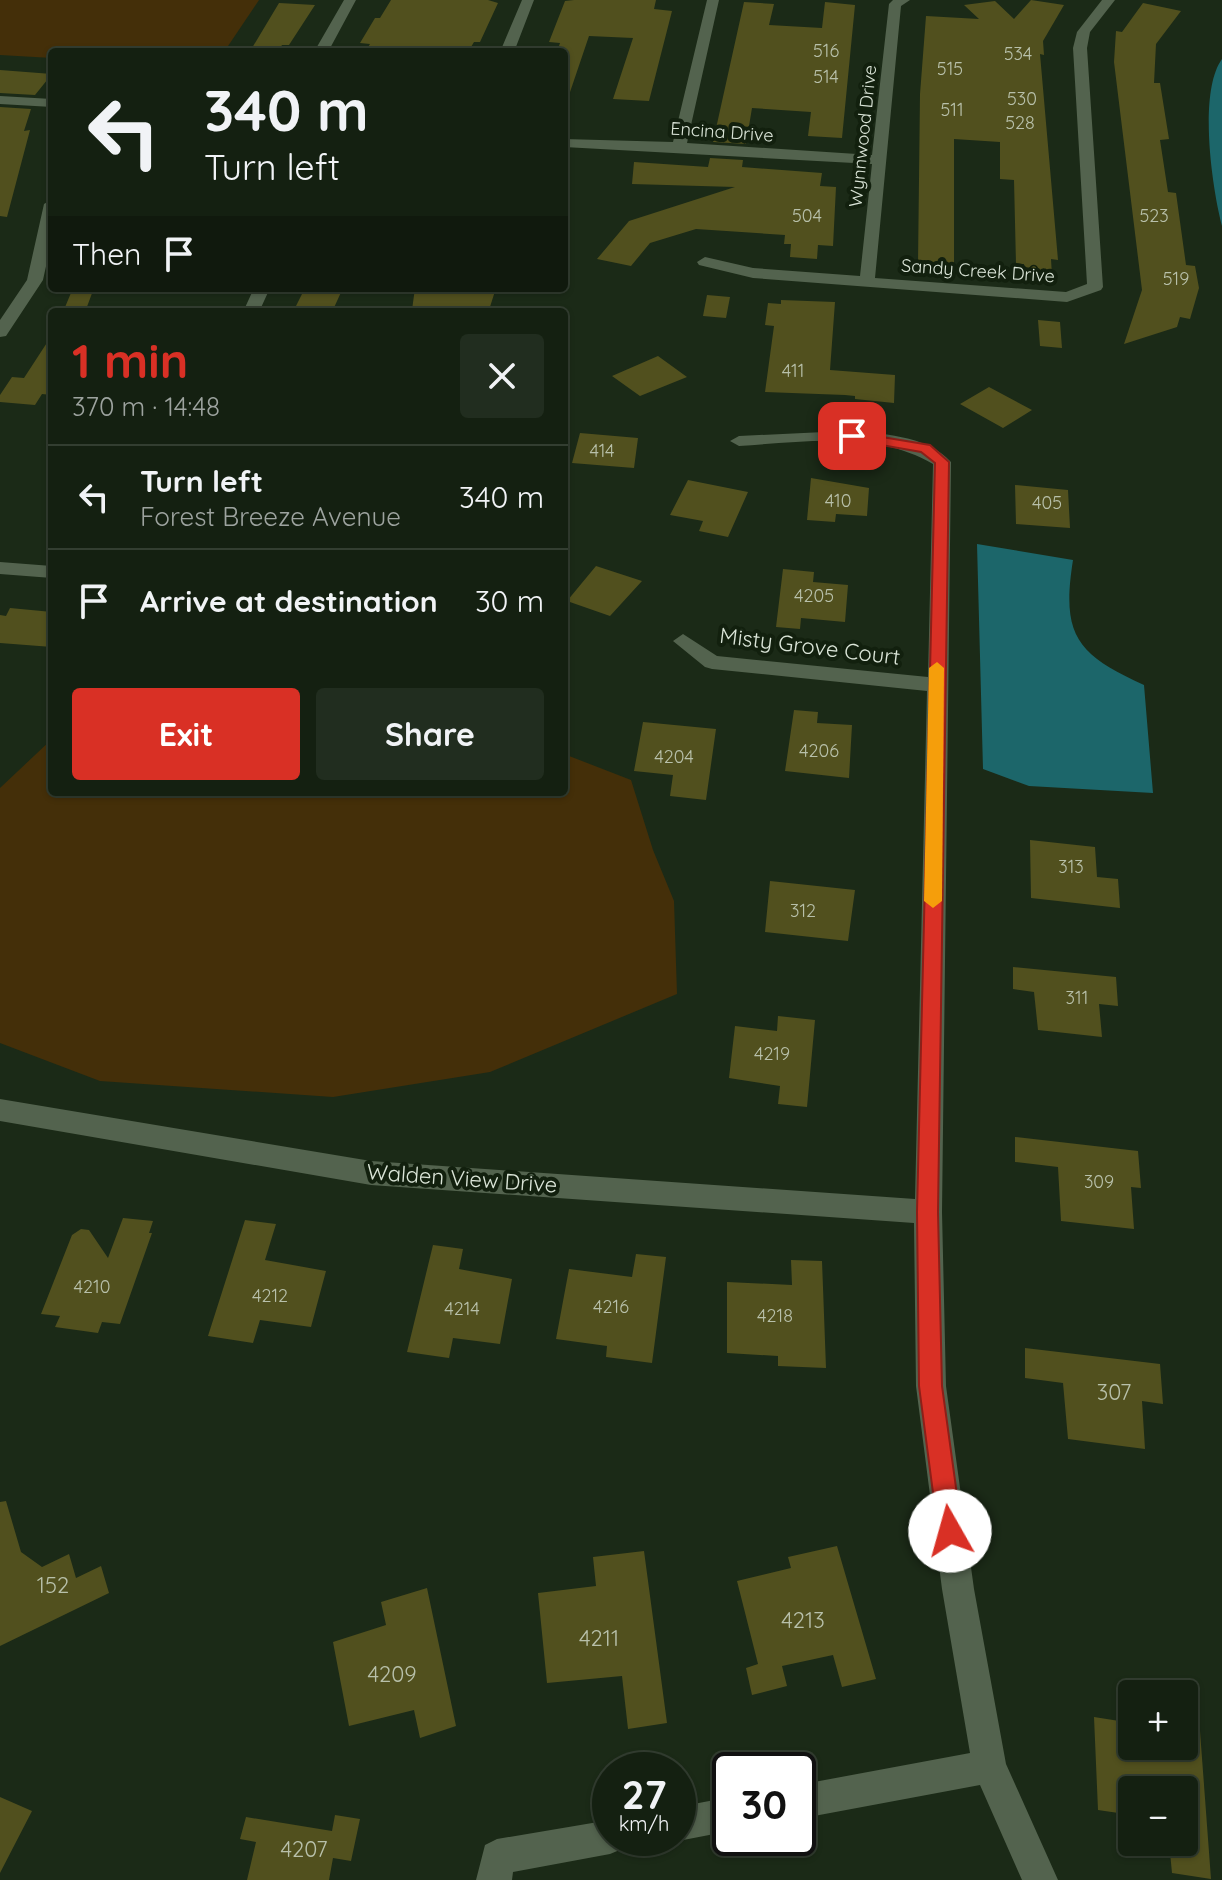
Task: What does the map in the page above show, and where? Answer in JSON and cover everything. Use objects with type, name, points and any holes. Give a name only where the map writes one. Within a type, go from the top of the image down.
[{"type":"street","points":[[323,48],[350,0]]},
{"type":"street","points":[[509,48],[528,0]]},
{"type":"street","points":[[679,147],[713,0]]},
{"type":"street","name":"Wynnwood Drive","points":[[867,282],[895,4],[904,0]]},
{"type":"street","name":"Sandy Creek Drive","points":[[705,262],[753,273],[1067,297],[1095,287],[1080,48],[1084,32],[1109,0]]},
{"type":"street","points":[[0,100],[48,103]]},
{"type":"street","name":"Encina Drive","points":[[568,143],[878,160]]},
{"type":"street","points":[[0,332],[35,280],[48,222]]},
{"type":"street","points":[[739,441],[852,436],[925,448],[942,462],[928,1212],[931,1386],[958,1589],[989,1766],[1040,1880]]},
{"type":"street","points":[[0,568],[48,572]]},
{"type":"street","name":"Misty Grove Court","points":[[683,641],[712,662],[936,685]]},
{"type":"street","name":"Walden View Drive","points":[[0,1110],[371,1173],[928,1212]]},
{"type":"street","points":[[816,1799],[989,1766]]},
{"type":"street","points":[[494,1880],[497,1857],[592,1840]]},
{"type":"shaded area","points":[[0,0],[259,0],[227,48],[48,48],[48,58],[0,55]]},
{"type":"shaded area","points":[[48,743],[48,796],[568,796],[568,756],[631,780],[653,850],[674,901],[677,994],[490,1072],[333,1097],[100,1081],[0,1043],[0,788]]},
{"type":"water","points":[[1222,59],[1222,226],[1211,165],[1209,116],[1210,94]]},
{"type":"water","points":[[977,544],[1073,560],[1070,607],[1079,639],[1103,663],[1144,685],[1153,793],[1029,786],[983,769]]},
{"type":"building","points":[[391,0],[488,0],[498,3],[480,42],[474,42],[470,48],[368,48],[370,44],[360,43],[375,18],[380,18]]},
{"type":"building","points":[[656,0],[654,9],[672,11],[649,101],[613,99],[633,38],[589,36],[568,98],[568,48],[558,48],[560,43],[549,42],[565,1]]},
{"type":"building","points":[[1031,0],[1064,5],[1043,41],[1044,55],[1040,54],[1058,260],[1051,259],[1052,276],[1025,274],[1024,264],[1016,264],[1014,180],[1000,179],[1000,142],[954,139],[954,267],[918,265],[920,94],[926,16],[979,19],[964,5],[995,1],[1014,19]]},
{"type":"building","points":[[744,2],[774,4],[769,25],[822,28],[825,2],[855,5],[842,138],[808,136],[811,112],[752,108],[746,144],[713,142]]},
{"type":"building","points":[[279,3],[315,5],[289,45],[252,48]]},
{"type":"building","points":[[1143,3],[1181,11],[1156,44],[1154,83],[1160,83],[1169,139],[1160,140],[1168,192],[1176,193],[1186,265],[1195,266],[1199,288],[1190,319],[1180,317],[1177,327],[1124,344],[1142,290],[1114,62],[1116,31],[1122,32]]},
{"type":"building","points":[[0,70],[48,74],[48,79],[35,95],[0,93]]},
{"type":"building","points":[[0,107],[31,109],[24,131],[30,130],[7,217],[0,216]]},
{"type":"building","points":[[710,158],[743,160],[742,167],[822,173],[820,186],[836,187],[833,246],[818,245],[817,259],[790,257],[791,244],[784,244],[785,235],[696,229],[650,243],[631,266],[597,259],[629,221],[735,187],[632,184],[634,162],[708,167]]},
{"type":"building","points":[[71,292],[92,292],[86,308],[65,308]]},
{"type":"building","points":[[303,292],[341,292],[334,308],[295,308]]},
{"type":"building","points":[[414,292],[495,292],[490,308],[412,308]]},
{"type":"building","points":[[707,295],[730,297],[726,318],[703,316]]},
{"type":"building","points":[[781,300],[835,302],[830,370],[895,375],[894,403],[845,395],[765,392],[774,326],[765,325],[768,303],[781,304]]},
{"type":"building","points":[[1038,320],[1060,322],[1062,348],[1040,346]]},
{"type":"building","points":[[48,341],[48,395],[42,394],[35,405],[0,402],[0,395],[12,377],[24,378]]},
{"type":"building","points":[[658,356],[687,377],[640,396],[612,376]]},
{"type":"building","points":[[989,387],[1032,410],[1003,428],[960,404]]},
{"type":"building","points":[[580,433],[638,438],[634,468],[572,463]]},
{"type":"building","points":[[811,478],[869,488],[867,516],[836,514],[835,522],[807,520]]},
{"type":"building","points":[[688,480],[748,492],[728,537],[699,531],[703,521],[670,515]]},
{"type":"building","points":[[1015,485],[1068,490],[1070,528],[1016,524]]},
{"type":"building","points":[[596,566],[642,581],[610,616],[568,600]]},
{"type":"building","points":[[783,569],[814,572],[813,582],[848,585],[845,622],[801,618],[800,629],[776,627]]},
{"type":"building","points":[[10,608],[48,612],[48,647],[0,643],[0,615],[6,616]]},
{"type":"building","points":[[794,710],[818,712],[817,723],[852,725],[849,778],[785,771]]},
{"type":"building","points":[[643,722],[716,729],[706,800],[670,796],[673,775],[634,771]]},
{"type":"building","points":[[1030,840],[1095,847],[1097,877],[1118,879],[1120,908],[1031,898]]},
{"type":"building","points":[[770,881],[855,890],[848,941],[765,932]]},
{"type":"building","points":[[1013,967],[1116,977],[1118,1006],[1099,1004],[1102,1037],[1038,1030],[1034,992],[1013,989]]},
{"type":"building","points":[[778,1016],[815,1020],[807,1107],[778,1104],[780,1086],[729,1078],[735,1026],[777,1031]]},
{"type":"building","points":[[1015,1137],[1138,1151],[1141,1188],[1131,1187],[1134,1229],[1061,1221],[1058,1167],[1015,1162]]},
{"type":"building","points":[[123,1218],[153,1221],[149,1233],[152,1233],[120,1324],[102,1322],[98,1333],[55,1327],[60,1316],[41,1314],[72,1235],[81,1229],[89,1230],[108,1258]]},
{"type":"building","points":[[245,1220],[276,1224],[265,1260],[326,1271],[311,1327],[260,1320],[253,1343],[208,1336]]},
{"type":"building","points":[[433,1245],[463,1249],[459,1269],[512,1279],[500,1344],[453,1338],[449,1358],[407,1352]]},
{"type":"building","points":[[636,1254],[666,1257],[652,1363],[606,1357],[607,1346],[556,1339],[569,1269],[632,1277]]},
{"type":"building","points":[[791,1260],[822,1261],[826,1368],[778,1366],[778,1356],[727,1353],[727,1282],[792,1285]]},
{"type":"building","points":[[1025,1348],[1160,1364],[1163,1404],[1142,1401],[1145,1449],[1068,1439],[1063,1383],[1025,1378]]},
{"type":"building","points":[[6,1501],[21,1552],[42,1567],[69,1554],[76,1578],[101,1566],[109,1593],[0,1646],[0,1502]]},
{"type":"building","points":[[837,1546],[876,1679],[842,1687],[833,1655],[782,1666],[787,1686],[752,1695],[746,1668],[758,1664],[737,1581],[791,1568],[788,1557]]},
{"type":"building","points":[[644,1551],[667,1723],[628,1729],[622,1676],[547,1683],[538,1593],[596,1586],[593,1557]]},
{"type":"building","points":[[427,1588],[456,1726],[420,1738],[414,1710],[349,1726],[333,1642],[386,1625],[381,1602]]},
{"type":"building","points":[[1094,1717],[1118,1721],[1118,1760],[1198,1760],[1200,1731],[1211,1879],[1172,1873],[1170,1856],[1198,1856],[1198,1776],[1118,1776],[1118,1813],[1098,1810]]},
{"type":"building","points":[[0,1797],[32,1811],[0,1873]]},
{"type":"building","points":[[335,1815],[360,1819],[351,1861],[333,1858],[329,1880],[247,1880],[256,1842],[240,1839],[246,1817],[332,1831]]},
{"type":"slow traffic","points":[[933,901],[937,668]]},
{"type":"route","points":[[852,436],[925,448],[942,462],[928,1212],[931,1386],[950,1531]]}]
